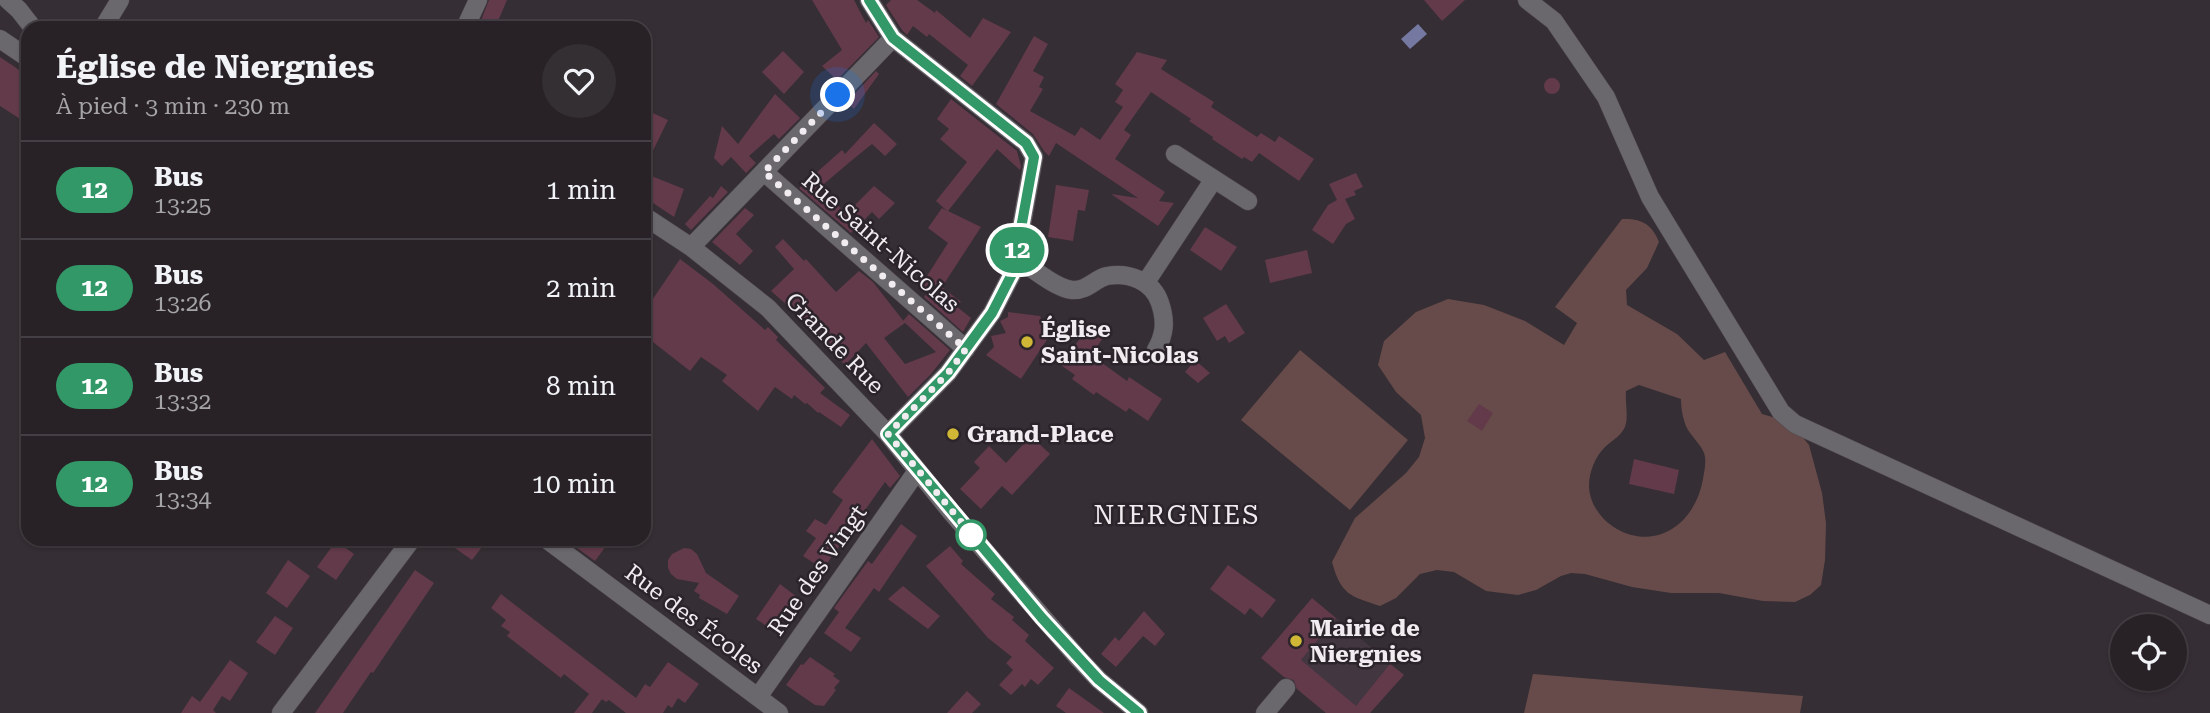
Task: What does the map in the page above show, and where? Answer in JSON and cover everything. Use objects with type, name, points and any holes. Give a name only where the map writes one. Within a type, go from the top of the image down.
[{"type":"street","points":[[8,0],[28,21]]},
{"type":"street","points":[[107,21],[120,0]]},
{"type":"street","points":[[468,21],[478,0]]},
{"type":"street","points":[[869,0],[893,38],[1026,143],[1034,157],[1013,272],[992,313],[948,373],[888,434]]},
{"type":"street","points":[[1527,0],[1554,21],[1606,97],[1650,197],[1781,412],[1795,424],[2210,615]]},
{"type":"street","points":[[691,247],[893,38]]},
{"type":"street","points":[[0,39],[21,53]]},
{"type":"street","points":[[1175,154],[1248,201]]},
{"type":"street","name":"Rue Saint-Nicolas","points":[[764,172],[966,349]]},
{"type":"street","points":[[1146,282],[1214,179]]},
{"type":"street","name":"Grande Rue","points":[[651,221],[691,247],[768,308],[888,434],[1079,659],[1099,680],[1139,713]]},
{"type":"street","points":[[1015,257],[1062,287],[1074,290],[1087,289],[1105,276],[1125,275],[1146,282],[1159,299],[1165,320],[1163,337],[1156,350]]},
{"type":"street","name":"Rue des Vingt","points":[[758,697],[917,471]]},
{"type":"street","points":[[281,713],[407,546]]},
{"type":"street","name":"Rue des Écoles","points":[[554,546],[779,713]]},
{"type":"street","points":[[1265,713],[1286,688]]},
{"type":"shaded area","points":[[1622,219],[1640,221],[1653,231],[1659,242],[1647,268],[1626,290],[1627,305],[1677,334],[1704,360],[1725,352],[1762,414],[1779,419],[1801,435],[1809,445],[1822,493],[1826,523],[1821,585],[1810,595],[1795,602],[1763,601],[1719,593],[1671,593],[1571,573],[1536,590],[1518,595],[1486,591],[1454,572],[1437,570],[1420,574],[1396,598],[1380,606],[1354,596],[1343,588],[1332,562],[1355,518],[1406,473],[1419,457],[1425,438],[1421,415],[1396,392],[1378,365],[1384,341],[1416,312],[1448,299],[1484,305],[1525,321],[1564,345],[1577,323],[1555,307]],"holes":[[[1639,385],[1681,399],[1686,426],[1705,457],[1698,496],[1685,518],[1664,533],[1638,536],[1615,528],[1596,510],[1589,486],[1593,465],[1601,451],[1625,427],[1626,391]]]},
{"type":"shaded area","points":[[1300,350],[1408,440],[1350,510],[1241,420]]},
{"type":"shaded area","points":[[1336,618],[1403,674],[1370,713],[1326,713],[1285,679]]},
{"type":"shaded area","points":[[1533,674],[1803,696],[1800,713],[1524,713]]},
{"type":"water","points":[[1418,24],[1427,34],[1410,49],[1401,39]]},
{"type":"building","points":[[489,0],[507,0],[498,21],[481,21]]},
{"type":"building","points":[[812,0],[854,0],[866,23],[868,20],[879,37],[837,80],[822,66],[842,50]]},
{"type":"building","points":[[891,0],[917,0],[935,13],[936,10],[970,38],[983,18],[1011,32],[972,86],[960,76],[968,65],[929,34],[927,37],[913,26],[907,35],[902,30],[886,5]]},
{"type":"building","points":[[1424,0],[1465,0],[1442,21]]},
{"type":"building","points":[[1034,36],[1048,44],[1033,71],[1044,77],[1039,87],[1043,89],[1030,111],[1075,136],[1081,127],[1100,140],[1123,107],[1115,102],[1123,90],[1115,84],[1137,52],[1167,60],[1161,69],[1214,102],[1211,107],[1257,137],[1261,133],[1275,142],[1279,136],[1314,159],[1299,181],[1259,153],[1252,162],[1244,157],[1242,159],[1151,92],[1124,130],[1131,135],[1115,159],[1165,192],[1159,201],[1174,203],[1158,226],[1111,194],[1138,198],[1056,143],[1049,156],[1033,134],[996,104]]},
{"type":"building","points":[[783,51],[804,72],[784,94],[762,72]]},
{"type":"building","points":[[0,57],[21,71],[21,120],[0,106]]},
{"type":"building","points":[[876,71],[879,74],[854,109],[847,102]]},
{"type":"building","points":[[1549,78],[1555,78],[1560,86],[1558,92],[1549,94],[1544,89],[1544,83]]},
{"type":"building","points":[[775,94],[800,118],[779,139],[774,134],[749,156],[756,163],[746,173],[731,157],[722,166],[714,158],[722,126],[738,144]]},
{"type":"building","points":[[951,99],[1017,151],[1021,166],[1020,170],[997,149],[948,211],[981,227],[942,287],[961,302],[956,306],[971,318],[963,332],[924,297],[928,292],[920,287],[948,243],[928,228],[942,208],[947,211],[936,201],[967,162],[940,139],[949,129],[937,119]]},
{"type":"building","points":[[651,112],[668,120],[651,155]]},
{"type":"building","points":[[874,123],[897,144],[885,156],[872,144],[818,189],[847,213],[874,186],[895,203],[879,219],[872,212],[851,233],[799,188],[842,150],[845,154]]},
{"type":"building","points":[[1356,173],[1363,187],[1354,191],[1356,195],[1345,199],[1355,219],[1346,224],[1333,244],[1312,230],[1328,205],[1337,200],[1329,184]]},
{"type":"building","points":[[651,176],[684,189],[674,217],[651,202]]},
{"type":"building","points":[[1056,185],[1089,190],[1085,211],[1078,210],[1073,241],[1048,237]]},
{"type":"building","points":[[721,186],[728,192],[691,230],[685,224],[710,196],[713,198]]},
{"type":"building","points":[[745,208],[754,215],[736,234],[753,251],[740,265],[712,242]]},
{"type":"building","points":[[1205,227],[1237,247],[1221,271],[1190,250]]},
{"type":"building","points":[[783,239],[804,261],[806,259],[836,292],[859,271],[873,282],[903,321],[909,314],[950,350],[908,397],[866,343],[845,365],[805,321],[771,291],[794,269],[775,247]],"holes":[[[905,323],[936,352],[905,364],[884,338]]]},
{"type":"building","points":[[1307,250],[1312,273],[1270,283],[1265,260]]},
{"type":"building","points":[[680,259],[765,330],[768,327],[778,337],[776,340],[825,388],[820,393],[850,415],[841,427],[794,395],[792,399],[775,387],[758,411],[722,381],[727,375],[701,357],[690,371],[651,340],[651,302]]},
{"type":"building","points":[[1226,304],[1245,333],[1229,343],[1225,336],[1217,341],[1203,318]]},
{"type":"building","name":"Église Saint-Nicolas","points":[[1008,312],[1040,316],[1050,335],[1021,379],[986,355],[994,347],[991,336],[1006,333],[1000,321],[1008,317]]},
{"type":"building","points":[[1088,327],[1103,338],[1091,355],[1127,381],[1129,377],[1162,399],[1148,421],[1129,408],[1126,412],[1096,392],[1094,395],[1072,379],[1075,375],[1061,365]]},
{"type":"building","points":[[1195,360],[1210,373],[1198,383],[1185,372]]},
{"type":"building","points":[[1479,404],[1493,413],[1482,431],[1467,421]]},
{"type":"building","points":[[1031,436],[1050,454],[1012,495],[1002,486],[981,509],[960,489],[980,468],[974,462],[989,446],[1006,463]]},
{"type":"building","points":[[872,439],[900,476],[890,488],[885,482],[823,569],[803,556],[816,538],[806,531],[815,519],[826,525],[843,500],[832,492]]},
{"type":"building","points":[[1634,459],[1679,470],[1674,494],[1629,484]]},
{"type":"building","points":[[901,524],[917,536],[879,592],[874,588],[845,628],[861,638],[851,652],[824,633],[839,612],[834,608],[868,561],[872,564]]},
{"type":"building","points":[[332,546],[343,546],[354,554],[336,580],[317,567]]},
{"type":"building","points":[[452,546],[483,546],[472,560]]},
{"type":"building","points":[[579,546],[606,546],[595,561],[577,548]]},
{"type":"building","points":[[950,546],[963,561],[961,564],[995,594],[991,599],[1014,617],[1012,620],[1029,635],[1025,641],[1054,668],[1038,685],[1031,679],[1025,687],[1022,684],[1011,695],[999,685],[1013,670],[1006,663],[1012,657],[988,638],[926,566]]},
{"type":"building","points":[[684,548],[697,554],[706,573],[739,596],[727,614],[699,598],[700,595],[694,591],[699,583],[677,579],[671,574],[668,560],[672,554]]},
{"type":"building","points":[[288,560],[310,576],[287,608],[266,593]]},
{"type":"building","points":[[1228,565],[1276,600],[1262,618],[1250,608],[1245,615],[1210,589]]},
{"type":"building","points":[[415,570],[434,583],[373,673],[371,672],[343,713],[315,713]]},
{"type":"building","points":[[780,584],[797,597],[774,631],[756,619]]},
{"type":"building","points":[[903,586],[940,616],[928,629],[888,599]]},
{"type":"building","points":[[501,594],[636,698],[645,684],[650,687],[668,662],[699,684],[685,703],[678,698],[672,708],[668,705],[663,713],[626,713],[609,700],[606,702],[602,699],[592,713],[574,713],[589,694],[564,674],[561,678],[507,636],[510,632],[501,626],[506,620],[491,608]]},
{"type":"building","points":[[1312,598],[1336,618],[1301,660],[1356,706],[1390,664],[1404,675],[1370,713],[1326,713],[1297,689],[1294,680],[1284,677],[1261,658]]},
{"type":"building","points":[[1144,611],[1165,634],[1155,646],[1143,636],[1116,667],[1101,654],[1115,637],[1119,641]]},
{"type":"building","points":[[275,616],[293,628],[275,655],[256,642]]},
{"type":"building","points":[[810,657],[835,674],[833,676],[840,681],[824,706],[815,705],[786,685],[801,664]]},
{"type":"building","points":[[230,660],[248,673],[230,701],[222,696],[213,710],[216,713],[181,713],[192,696],[200,702]]},
{"type":"building","points":[[1069,688],[1104,713],[1066,713],[1056,706]]},
{"type":"building","points":[[967,691],[981,704],[972,713],[947,713]]},
{"type":"bus line","name":"12","points":[[869,0],[893,38],[1026,143],[1034,157],[1013,272],[992,313],[948,373],[888,434],[1042,618],[1099,680],[1139,713]]},
{"type":"place","name":"Église Saint-Nicolas","points":[[1027,342]]},
{"type":"place","name":"Grand-Place","points":[[953,434]]},
{"type":"place","name":"Mairie de Niergnies","points":[[1296,641]]},
{"type":"district","name":"NIERGNIES","points":[[1177,515]]},
{"type":"route","points":[[838,95],[764,172],[966,349],[948,373],[888,434],[973,536],[971,535]]}]
